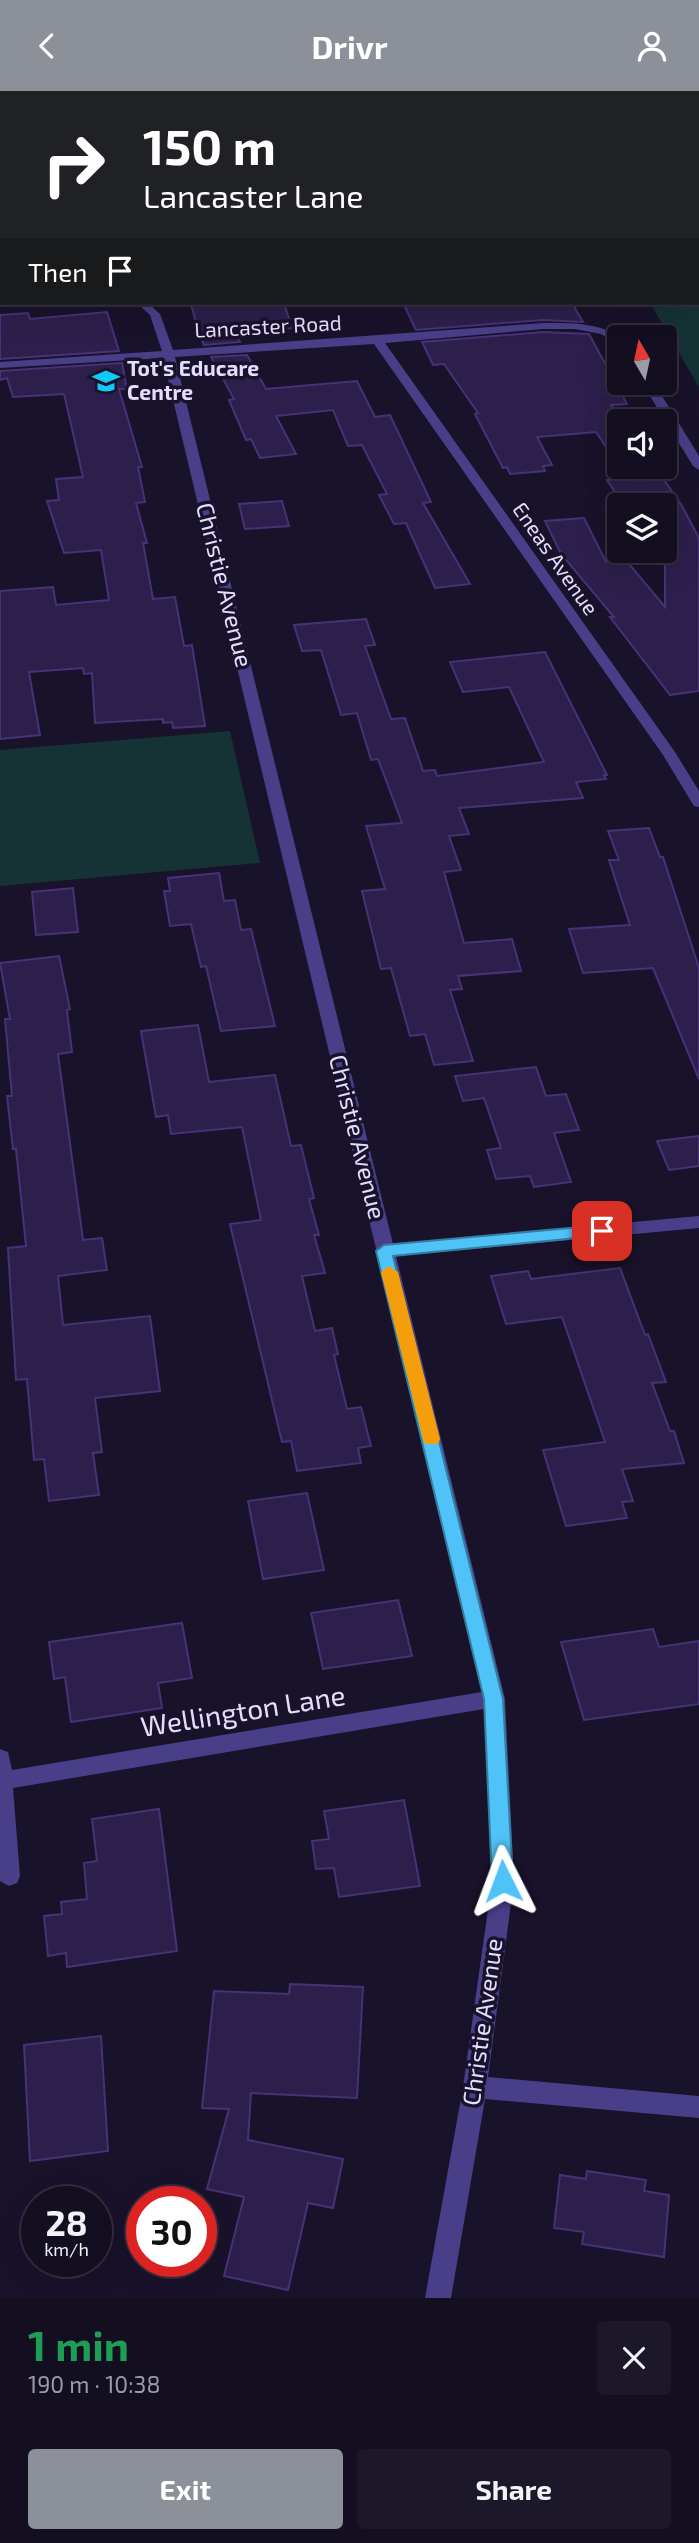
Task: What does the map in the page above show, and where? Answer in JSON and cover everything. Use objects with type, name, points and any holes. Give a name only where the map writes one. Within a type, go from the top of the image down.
[{"type":"street","name":"Christie Avenue","points":[[154,307],[168,353],[494,1699],[503,1881],[475,2087],[438,2298]]},
{"type":"street","name":"Lancaster Road","points":[[0,366],[542,326],[575,326],[607,333]]},
{"type":"street","name":"Eneas Avenue","points":[[377,340],[670,755],[699,803]]},
{"type":"street","points":[[655,395],[699,466]]},
{"type":"street","points":[[384,1251],[699,1222]]},
{"type":"street","name":"Wellington Lane","points":[[2,1781],[494,1699]]},
{"type":"street","points":[[0,1758],[9,1876]]},
{"type":"street","points":[[475,2087],[699,2107]]},
{"type":"green space","points":[[651,305],[699,305],[699,387],[677,349],[677,325],[663,325]]},
{"type":"green space","points":[[230,731],[260,863],[0,886],[0,750]]},
{"type":"building","points":[[191,305],[285,305],[292,328],[234,332],[240,342],[204,345]]},
{"type":"building","points":[[404,305],[573,305],[583,322],[543,320],[416,330]]},
{"type":"building","points":[[107,312],[119,351],[0,359],[0,315],[28,313],[30,319]]},
{"type":"building","points":[[543,332],[589,334],[607,367],[607,395],[622,395],[627,404],[611,405],[613,409],[607,409],[607,448],[596,432],[537,437],[552,465],[543,466],[545,471],[510,474],[507,467],[503,468],[475,414],[478,413],[444,364],[433,365],[422,342]]},
{"type":"building","points":[[247,355],[266,389],[357,381],[375,417],[390,415],[431,502],[423,503],[470,584],[435,588],[406,523],[394,524],[379,495],[387,494],[362,445],[348,446],[333,410],[276,416],[296,454],[260,458],[251,439],[246,440],[229,400],[234,399],[211,357]]},
{"type":"building","points":[[122,363],[127,389],[119,389],[142,467],[138,467],[145,502],[136,503],[147,543],[143,543],[153,599],[175,597],[184,646],[192,645],[205,726],[173,728],[172,722],[163,723],[163,719],[95,723],[92,673],[84,674],[83,668],[29,672],[40,735],[0,739],[0,591],[53,587],[56,605],[109,600],[101,550],[64,553],[47,501],[59,500],[56,479],[83,477],[64,394],[13,397],[7,378],[0,380],[0,371]]},
{"type":"building","points":[[663,479],[673,493],[616,493],[607,480]]},
{"type":"building","points":[[677,499],[699,538],[699,691],[670,695],[610,617],[614,617],[561,554],[545,521],[584,518],[606,562],[628,563],[665,607],[665,563],[677,563]]},
{"type":"building","points":[[282,501],[289,526],[245,529],[239,504]]},
{"type":"building","points":[[366,619],[375,645],[365,646],[391,719],[405,718],[423,771],[435,770],[437,776],[544,762],[509,687],[463,692],[450,662],[545,652],[607,775],[604,775],[606,779],[576,782],[583,798],[459,808],[469,834],[449,836],[461,870],[444,872],[464,943],[512,939],[521,971],[458,976],[462,989],[450,990],[473,1061],[434,1065],[425,1034],[410,1036],[391,968],[381,969],[362,891],[385,889],[366,826],[402,823],[378,759],[371,760],[357,713],[341,715],[321,650],[302,651],[294,625]]},
{"type":"building","points":[[649,828],[660,857],[663,857],[699,968],[699,1079],[653,968],[583,973],[569,929],[630,925],[609,860],[619,860],[608,831]]},
{"type":"building","points":[[219,873],[224,901],[235,900],[241,930],[251,929],[275,1026],[221,1031],[206,966],[201,967],[191,924],[170,926],[164,891],[170,891],[168,878]]},
{"type":"building","points":[[73,888],[78,932],[36,935],[32,892]]},
{"type":"building","points":[[59,956],[70,1009],[67,1010],[72,1052],[58,1054],[83,1240],[102,1238],[107,1270],[58,1276],[63,1325],[150,1316],[160,1391],[95,1398],[102,1452],[93,1453],[99,1495],[49,1501],[44,1459],[34,1460],[27,1379],[16,1380],[8,1248],[26,1246],[16,1149],[13,1149],[7,1096],[12,1096],[5,1019],[10,1019],[0,963]]},
{"type":"building","points":[[198,1025],[209,1082],[275,1075],[291,1146],[301,1145],[314,1198],[309,1199],[319,1235],[314,1235],[325,1273],[302,1276],[315,1331],[332,1328],[338,1354],[334,1355],[347,1409],[361,1407],[371,1446],[358,1448],[361,1463],[297,1471],[291,1441],[282,1442],[230,1224],[261,1220],[242,1127],[171,1134],[168,1115],[156,1117],[141,1031]]},
{"type":"building","points":[[536,1067],[546,1096],[566,1094],[579,1130],[554,1133],[571,1182],[534,1187],[530,1176],[496,1179],[487,1150],[501,1148],[484,1098],[463,1101],[455,1076]]},
{"type":"building","points":[[699,1136],[699,1166],[669,1170],[657,1141]]},
{"type":"building","points":[[620,1268],[666,1382],[652,1383],[670,1431],[674,1431],[684,1463],[622,1469],[633,1501],[622,1502],[627,1518],[566,1526],[543,1450],[605,1442],[562,1317],[506,1324],[491,1276],[528,1271],[531,1279]]},
{"type":"building","points":[[307,1493],[324,1570],[263,1579],[248,1501]]},
{"type":"building","points":[[398,1600],[412,1656],[323,1669],[311,1613]]},
{"type":"building","points":[[182,1623],[192,1678],[158,1683],[162,1708],[71,1722],[65,1677],[54,1679],[49,1642]]},
{"type":"building","points":[[653,1629],[659,1647],[699,1641],[699,1704],[584,1720],[561,1642]]},
{"type":"building","points":[[404,1800],[420,1886],[339,1897],[334,1868],[316,1869],[312,1841],[329,1839],[324,1811]]},
{"type":"building","points":[[159,1809],[177,1951],[67,1967],[66,1953],[48,1956],[44,1916],[62,1914],[61,1902],[87,1899],[84,1863],[97,1861],[92,1819]]},
{"type":"building","points":[[290,1984],[363,1987],[357,2098],[251,2093],[248,2140],[343,2159],[333,2208],[308,2203],[288,2290],[224,2276],[244,2197],[217,2191],[217,2186],[208,2186],[229,2109],[202,2108],[214,1991],[289,1994]]},
{"type":"building","points":[[101,2036],[108,2151],[30,2161],[24,2045]]},
{"type":"building","points":[[587,2171],[646,2180],[644,2191],[669,2195],[664,2257],[582,2244],[584,2232],[554,2228],[560,2175],[586,2179]]},
{"type":"slow traffic","points":[[389,1272],[432,1439]]},
{"type":"place","name":"Tot's Educare Centre","points":[[106,381]]},
{"type":"route","points":[[503,1881],[494,1699],[384,1251],[602,1231]]}]
